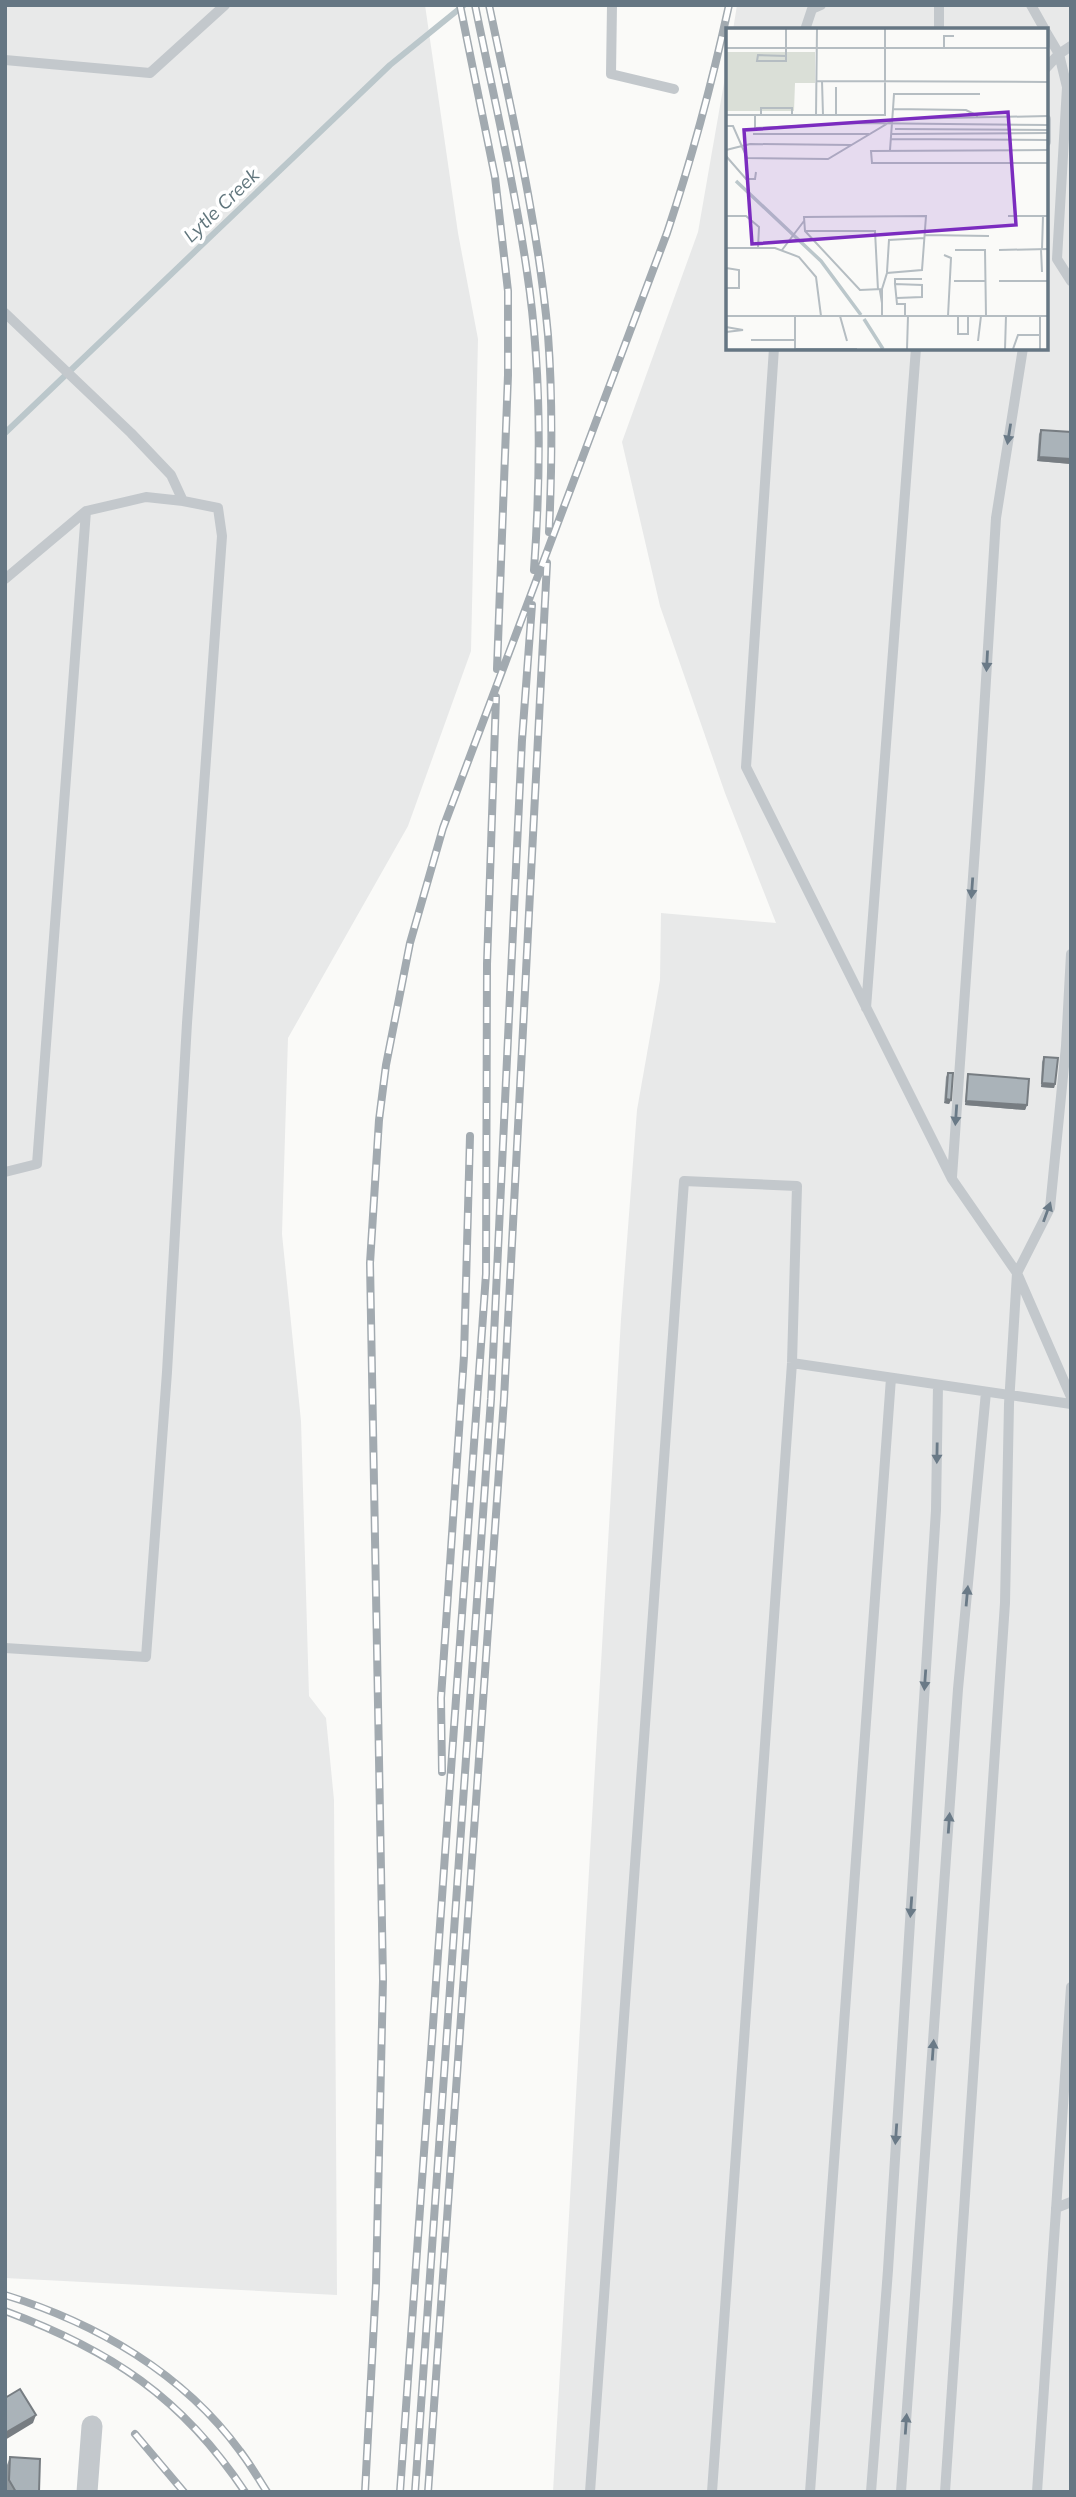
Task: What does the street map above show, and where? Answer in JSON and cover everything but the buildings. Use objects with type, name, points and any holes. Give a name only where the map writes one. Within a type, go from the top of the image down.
[{"type":"street","points":[[87,2492],[92,2426]]},
{"type":"lane","points":[[5,60],[150,73],[225,5]]},
{"type":"lane","points":[[612,5],[611,74],[674,89]]},
{"type":"lane","points":[[806,28],[813,9],[821,5]]},
{"type":"lane","points":[[939,5],[939,28]]},
{"type":"lane","points":[[1031,5],[1044,28]]},
{"type":"lane","points":[[1048,35],[1059,54],[1067,87],[1057,259],[1071,281]]},
{"type":"lane","points":[[1048,66],[1071,46]]},
{"type":"lane","points":[[5,313],[131,433],[171,475],[183,500]]},
{"type":"lane","points":[[774,350],[746,767],[952,1180],[1017,1273],[1071,1396]]},
{"type":"lane","points":[[866,1008],[916,350]]},
{"type":"lane","points":[[1017,350],[1020,367]]},
{"type":"lane","points":[[952,1180],[996,518],[1024,350]]},
{"type":"lane","points":[[5,579],[86,511],[146,497],[183,500],[218,508],[222,536],[146,1657],[5,1648]]},
{"type":"lane","points":[[5,1172],[37,1164],[86,511]]},
{"type":"lane","points":[[945,2492],[1005,1603],[1010,1395],[1017,1273],[1050,1208],[1066,1046],[1071,954]]},
{"type":"lane","points":[[590,2492],[684,1181],[797,1186],[793,1363],[712,2492]]},
{"type":"lane","points":[[793,1363],[1071,1405]]},
{"type":"lane","points":[[810,2492],[891,1378]]},
{"type":"lane","points":[[871,2492],[888,2270],[933,1552],[938,1385]]},
{"type":"lane","points":[[901,2492],[958,1689],[986,1392]]},
{"type":"lane","points":[[1037,2492],[1071,1987]]},
{"type":"lane","points":[[1056,2208],[1071,2202]]},
{"type":"shaded area","points":[[5,5],[425,5],[458,233],[478,339],[471,651],[408,826],[288,1038],[282,1234],[301,1421],[309,1696],[326,1718],[334,1800],[337,2295],[5,2278]]},
{"type":"shaded area","points":[[737,5],[1071,5],[1071,2492],[553,2492],[621,1319],[637,1110],[660,980],[661,913],[776,923],[725,793],[660,606],[622,442],[698,232],[726,71],[726,350],[1048,350],[1048,28],[733,28]]},
{"type":"waterway","name":"Lytle Creek","points":[[5,433],[390,65],[464,5]]},
{"type":"railway","points":[[460,5],[495,177],[508,291],[508,375],[497,669]]},
{"type":"railway","points":[[475,5],[516,205],[532,309],[539,421],[534,570]]},
{"type":"railway","points":[[489,5],[523,169],[544,293],[551,409],[549,532]]},
{"type":"railway","points":[[365,2492],[376,2284],[383,1980],[370,1263],[379,1120],[386,1065],[410,943],[443,828],[667,233],[701,120],[729,5]]},
{"type":"railway","points":[[428,2492],[504,1399],[547,563]]},
{"type":"railway","points":[[415,2492],[491,1399],[522,740],[532,605]]},
{"type":"railway","points":[[400,2492],[486,1274],[487,964],[496,697]]},
{"type":"railway","points":[[442,1772],[441,1698],[464,1356],[470,1136]]},
{"type":"railway","points":[[5,2295],[72,2320],[135,2354],[165,2375],[217,2423],[244,2456],[267,2492]]},
{"type":"railway","points":[[5,2311],[78,2342],[141,2380],[196,2429],[245,2492]]},
{"type":"railway","points":[[135,2434],[184,2492]]}]
